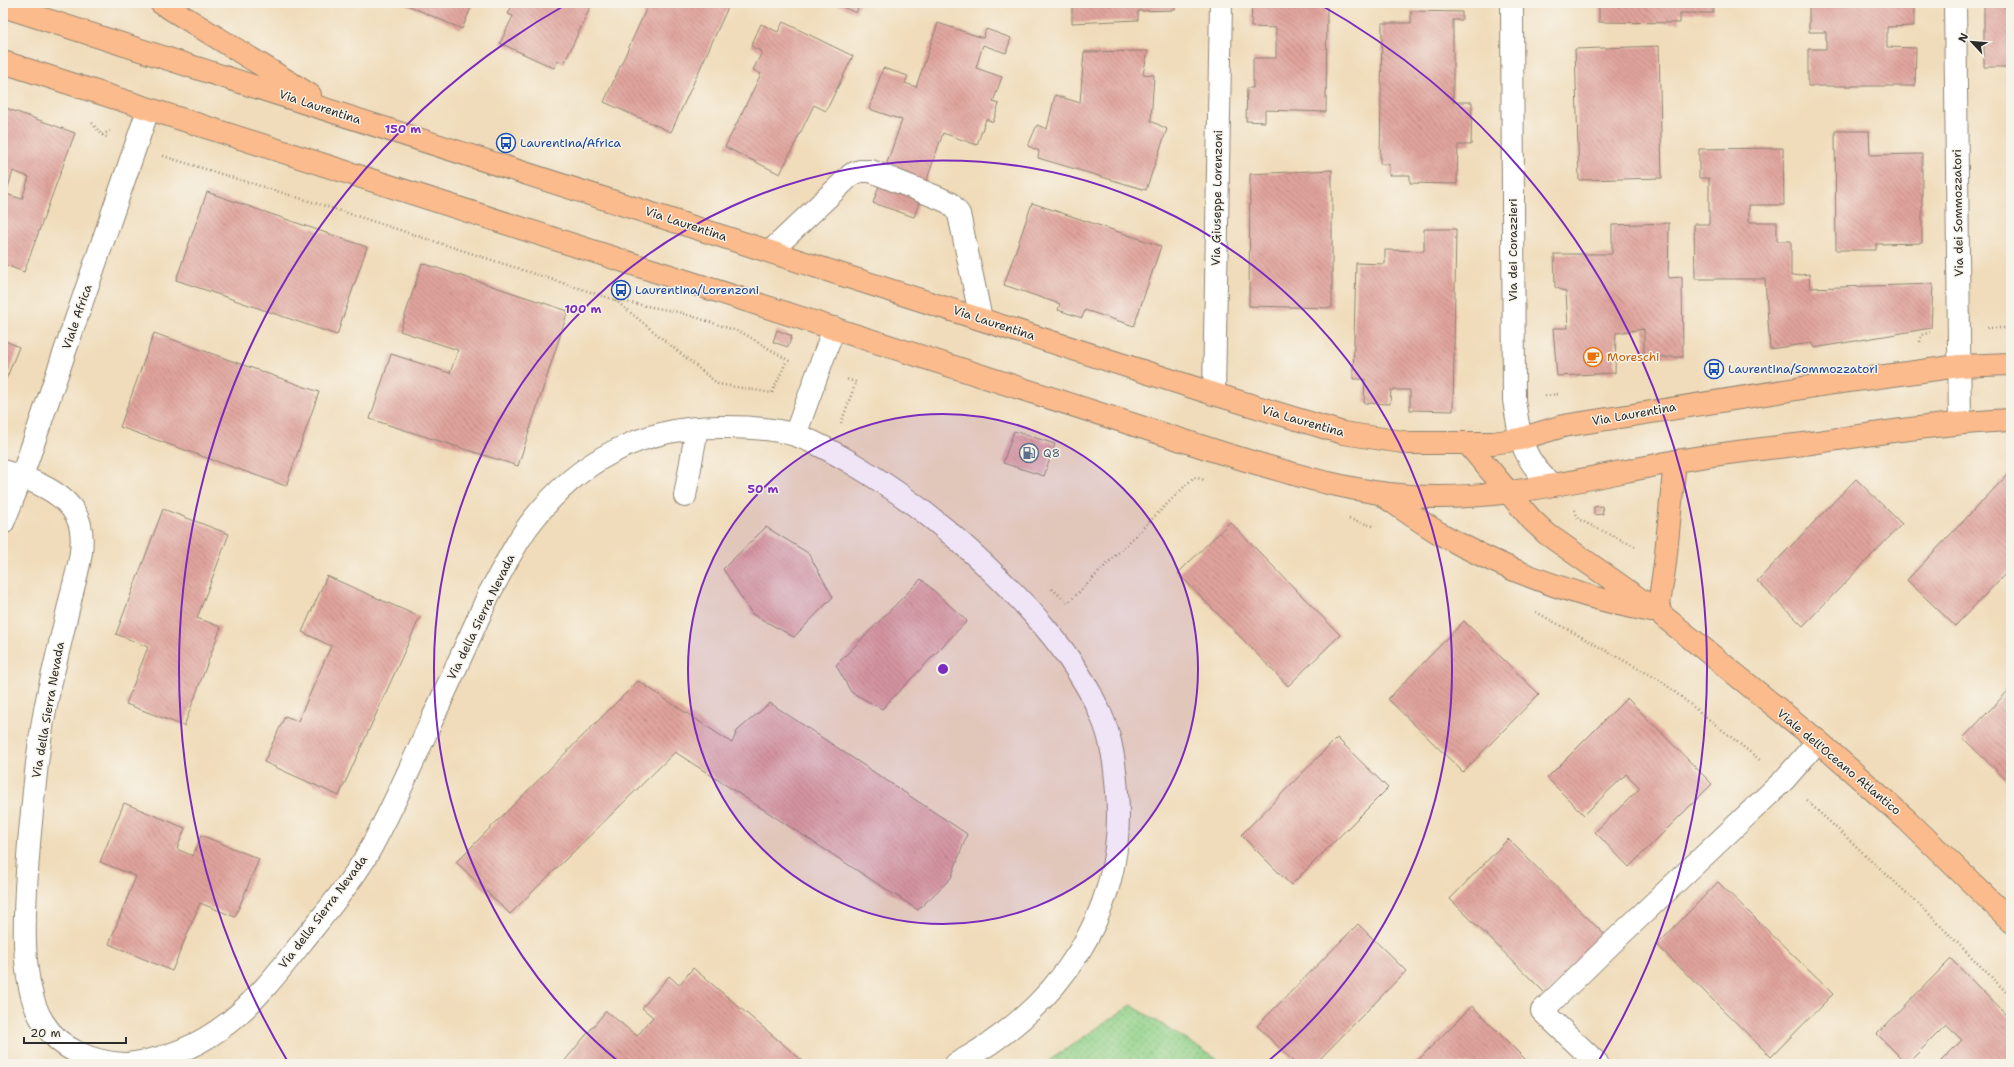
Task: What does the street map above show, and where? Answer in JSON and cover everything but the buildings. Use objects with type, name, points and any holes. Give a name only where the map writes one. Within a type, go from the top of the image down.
[{"type":"main road","points":[[161,3],[339,112]]},
{"type":"main road","name":"Via Laurentina","points":[[3,6],[339,112],[1214,394],[1343,433],[1409,443],[1468,444],[1520,439],[1563,426],[1699,403],[1959,366],[2011,364]]},
{"type":"main road","points":[[3,62],[148,110],[1222,453],[1322,482],[1378,492],[1427,497],[1509,491],[1552,485],[1675,461],[1960,423],[2011,420]]},
{"type":"main road","name":"Viale dell'Oceano Atlantico","points":[[1468,444],[1531,519],[1547,534],[1658,612],[1818,741],[1907,820],[2011,921]]},
{"type":"main road","points":[[1658,612],[1665,563],[1675,461]]},
{"type":"main road","name":"Viale dell'Oceano Atlantico","points":[[1378,492],[1439,533],[1516,570],[1588,597],[1658,612]]},
{"type":"street","name":"Via Giuseppe Lorenzoni","points":[[1214,394],[1221,3]]},
{"type":"street","name":"Via dei Corazzieri","points":[[1512,3],[1514,400],[1520,439],[1534,468],[1552,485]]},
{"type":"street","name":"Via dei Sommozzatori","points":[[1956,3],[1960,423]]},
{"type":"street","name":"Viale Africa","points":[[3,523],[12,473],[136,147],[148,110]]},
{"type":"street","points":[[771,251],[852,174],[860,171],[871,171],[944,200],[950,203],[959,214],[981,319]]},
{"type":"street","points":[[795,435],[834,328]]},
{"type":"street","name":"Via della Sierra Nevada","points":[[128,1064],[161,1058],[201,1042],[227,1025],[248,1007],[268,985],[340,894],[363,862],[390,812],[495,583],[518,543],[539,513],[566,485],[605,455],[637,440],[697,428],[738,427],[795,435],[835,454],[886,484],[946,529],[1007,587],[1056,640],[1082,677],[1107,729],[1115,766],[1119,822],[1112,876],[1099,914],[1088,937],[1067,971],[1049,994],[1029,1014],[1004,1034],[956,1064]]},
{"type":"street","points":[[685,496],[697,428]]},
{"type":"street","name":"Via della Sierra Nevada","points":[[12,473],[51,491],[67,504],[77,517],[80,526],[81,546],[49,693],[37,758],[25,899],[26,953],[30,985],[36,1008],[43,1022],[63,1044],[94,1060],[124,1064]]},
{"type":"street","points":[[1597,1063],[1542,1012],[1627,928],[1784,780],[1818,741]]},
{"type":"path","points":[[89,118],[102,135],[136,147],[338,210],[615,300],[678,312],[743,333],[787,360],[772,393],[718,384],[615,300]]},
{"type":"path","points":[[102,135],[110,131]]},
{"type":"path","points":[[1980,328],[2011,328]]},
{"type":"path","points":[[1919,345],[1921,335],[1934,330]]},
{"type":"path","points":[[844,379],[856,382],[840,423],[847,427]]},
{"type":"path","points":[[1545,396],[1558,394]]},
{"type":"path","points":[[1051,587],[1068,604],[1194,477],[1209,482]]},
{"type":"path","points":[[1345,518],[1376,526]]},
{"type":"path","points":[[1578,519],[1636,547]]},
{"type":"path","points":[[1529,608],[1661,680],[1784,780],[1924,909],[2011,997]]},
{"type":"green space","points":[[1131,1005],[1225,1064],[1044,1064]]},
{"type":"place","name":"Laurentina/Africa","points":[[506,143]]},
{"type":"place","name":"Laurentina/Lorenzoni","points":[[621,290]]},
{"type":"place","name":"Moreschi","points":[[1593,357]]},
{"type":"place","name":"Laurentina/Sommozzatori","points":[[1714,369]]},
{"type":"place","name":"Q8","points":[[1029,453]]}]
